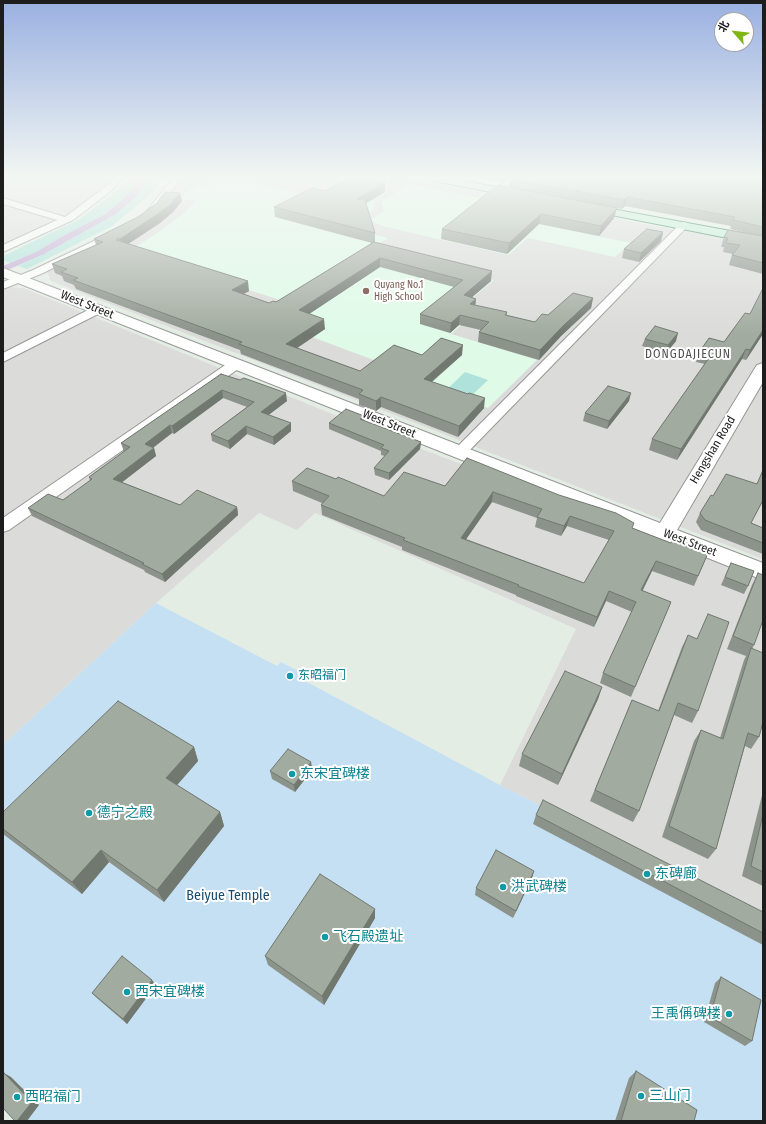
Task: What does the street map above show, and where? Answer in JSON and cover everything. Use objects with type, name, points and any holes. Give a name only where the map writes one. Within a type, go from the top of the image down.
[{"type":"main road","points":[[707,230],[763,241]]},
{"type":"main road","points":[[727,230],[763,237]]},
{"type":"street","points":[[3,249],[43,230]]},
{"type":"street","points":[[10,278],[64,260],[121,230]]},
{"type":"street","points":[[460,452],[680,230]]},
{"type":"street","name":"West Street","points":[[10,278],[98,309],[763,572]]},
{"type":"street","points":[[3,358],[98,309]]},
{"type":"street","points":[[3,526],[236,364]]},
{"type":"street","name":"Hengshan Road","points":[[664,533],[763,368]]},
{"type":"shaded area","points":[[3,230],[37,230],[3,245]]},
{"type":"shaded area","points":[[56,230],[74,230],[36,252],[10,263],[3,260],[3,256]]},
{"type":"shaded area","points":[[74,230],[86,230],[44,254],[3,272],[3,266],[36,252]]},
{"type":"shaded area","points":[[86,230],[103,230],[27,269],[18,266],[44,254]]},
{"type":"shaded area","points":[[128,230],[674,230],[464,442],[51,281],[47,272]]},
{"type":"shaded area","name":"Quyang No.1 High School","points":[[160,230],[365,230],[367,233],[388,238],[372,248],[494,280],[466,303],[480,308],[451,334],[537,360],[488,408],[468,401],[406,372],[258,317],[283,301],[129,251]]},
{"type":"shaded area","points":[[402,230],[570,230],[631,243],[615,257],[528,238],[508,255]]},
{"type":"shaded area","points":[[685,231],[763,246],[763,559],[473,446]]},
{"type":"shaded area","points":[[8,287],[23,288],[374,431],[635,530],[763,581],[763,919],[500,785],[576,629],[315,513],[297,530],[259,513],[156,603],[3,745],[3,289]]},
{"type":"shaded area","points":[[465,372],[488,380],[466,401],[443,393]]},
{"type":"green space","name":"Beiyue Temple","points":[[156,603],[277,666],[281,662],[308,676],[305,681],[500,785],[763,919],[763,1121],[15,1121],[3,1109],[3,745]]},
{"type":"building","points":[[111,230],[133,230],[116,240],[248,281],[232,290],[269,303],[273,301],[276,302],[374,242],[492,271],[464,295],[476,299],[470,304],[507,312],[505,315],[535,322],[542,314],[548,315],[573,293],[593,298],[540,350],[479,332],[489,322],[460,315],[451,323],[420,314],[463,280],[380,258],[299,310],[324,319],[286,344],[360,371],[394,345],[422,355],[441,338],[463,345],[424,379],[468,394],[469,393],[485,398],[459,426],[381,397],[376,401],[359,394],[363,390],[239,344],[242,342],[73,280],[78,278],[61,272],[67,269],[52,264],[103,242],[94,239]]},
{"type":"building","points":[[365,230],[374,230],[375,233]]},
{"type":"building","points":[[449,230],[523,230],[509,243]]},
{"type":"building","points":[[645,230],[663,232],[641,253],[624,249]]},
{"type":"building","points":[[728,230],[763,236],[763,263],[732,255],[740,245],[726,243],[728,238],[724,237]]},
{"type":"building","points":[[763,288],[763,330],[750,350],[746,349],[681,449],[652,439],[711,355],[700,351],[709,338],[724,342],[745,313],[750,314]]},
{"type":"building","points":[[655,326],[678,333],[668,345],[645,339]]},
{"type":"building","points":[[221,374],[240,380],[244,378],[286,393],[261,412],[291,423],[273,437],[246,426],[228,441],[211,434],[254,402],[222,390],[172,426],[170,425],[145,444],[154,448],[113,479],[180,505],[197,490],[237,507],[162,574],[142,564],[144,563],[28,508],[48,494],[63,500],[92,479],[89,477],[130,447],[121,443]]},
{"type":"building","points":[[608,386],[631,393],[609,421],[585,413]]},
{"type":"building","points":[[346,409],[364,416],[360,419],[421,442],[389,473],[374,468],[389,451],[381,448],[384,445],[329,423]]},
{"type":"building","points":[[467,458],[559,495],[616,513],[634,523],[632,528],[671,543],[673,538],[709,551],[698,576],[656,561],[641,590],[671,602],[635,687],[603,673],[636,602],[609,591],[597,617],[403,540],[405,538],[321,505],[329,496],[292,481],[307,468],[336,479],[338,477],[384,496],[404,472],[445,486]],"holes":[[[493,492],[542,509],[537,517],[564,526],[570,516],[614,531],[584,583],[461,538]]]},
{"type":"building","points":[[763,470],[763,500],[751,523],[763,528],[763,543],[705,520],[700,513],[711,495],[713,496],[726,474],[757,484]]},
{"type":"building","points":[[731,563],[754,571],[748,586],[725,577]]},
{"type":"building","points":[[758,573],[763,575],[763,620],[754,645],[733,636]]},
{"type":"building","points":[[708,614],[729,622],[698,711],[678,703],[639,811],[595,790],[632,700],[659,711],[688,635],[697,639]]},
{"type":"building","points":[[751,648],[763,653],[763,722],[759,737],[748,733],[716,849],[669,826],[701,730],[723,739]]},
{"type":"building","points":[[565,671],[602,687],[562,774],[522,754]]},
{"type":"building","name":"德宁之殿","points":[[118,701],[194,747],[166,778],[220,812],[157,890],[101,850],[72,882],[3,829],[3,812]]},
{"type":"building","points":[[288,749],[311,762],[294,785],[270,771]]},
{"type":"building","points":[[543,800],[763,912],[763,933],[536,815]]},
{"type":"building","points":[[763,814],[763,872],[751,866]]},
{"type":"building","name":"洪武碑楼","points":[[496,850],[534,871],[516,911],[476,888]]},
{"type":"building","name":"飞石殿遗址","points":[[320,874],[375,909],[322,996],[265,956]]},
{"type":"building","name":"西宋宜碑楼","points":[[122,956],[152,980],[123,1019],[92,993]]},
{"type":"building","name":"王禹偁碑楼","points":[[721,977],[761,1000],[752,1041],[710,1017]]},
{"type":"building","name":"三山门","points":[[636,1071],[697,1110],[694,1121],[621,1121]]},
{"type":"building","name":"西昭福门","points":[[4,1073],[32,1102],[17,1121],[15,1121],[3,1108]]},
{"type":"place","name":"Quyang No.1 High School","points":[[366,291]]},
{"type":"place","name":"东昭福门","points":[[290,676]]},
{"type":"place","name":"东宋宜碑楼","points":[[292,774]]},
{"type":"place","name":"德宁之殿","points":[[89,813]]},
{"type":"place","name":"东碑廊","points":[[647,874]]},
{"type":"place","name":"洪武碑楼","points":[[503,887]]},
{"type":"place","name":"飞石殿遗址","points":[[325,937]]},
{"type":"place","name":"西宋宜碑楼","points":[[127,992]]},
{"type":"place","name":"王禹偁碑楼","points":[[729,1014]]},
{"type":"place","name":"三山门","points":[[641,1096]]},
{"type":"place","name":"西昭福门","points":[[17,1097]]},
{"type":"district","name":"DONGDAJIECUN","points":[[688,355]]}]
